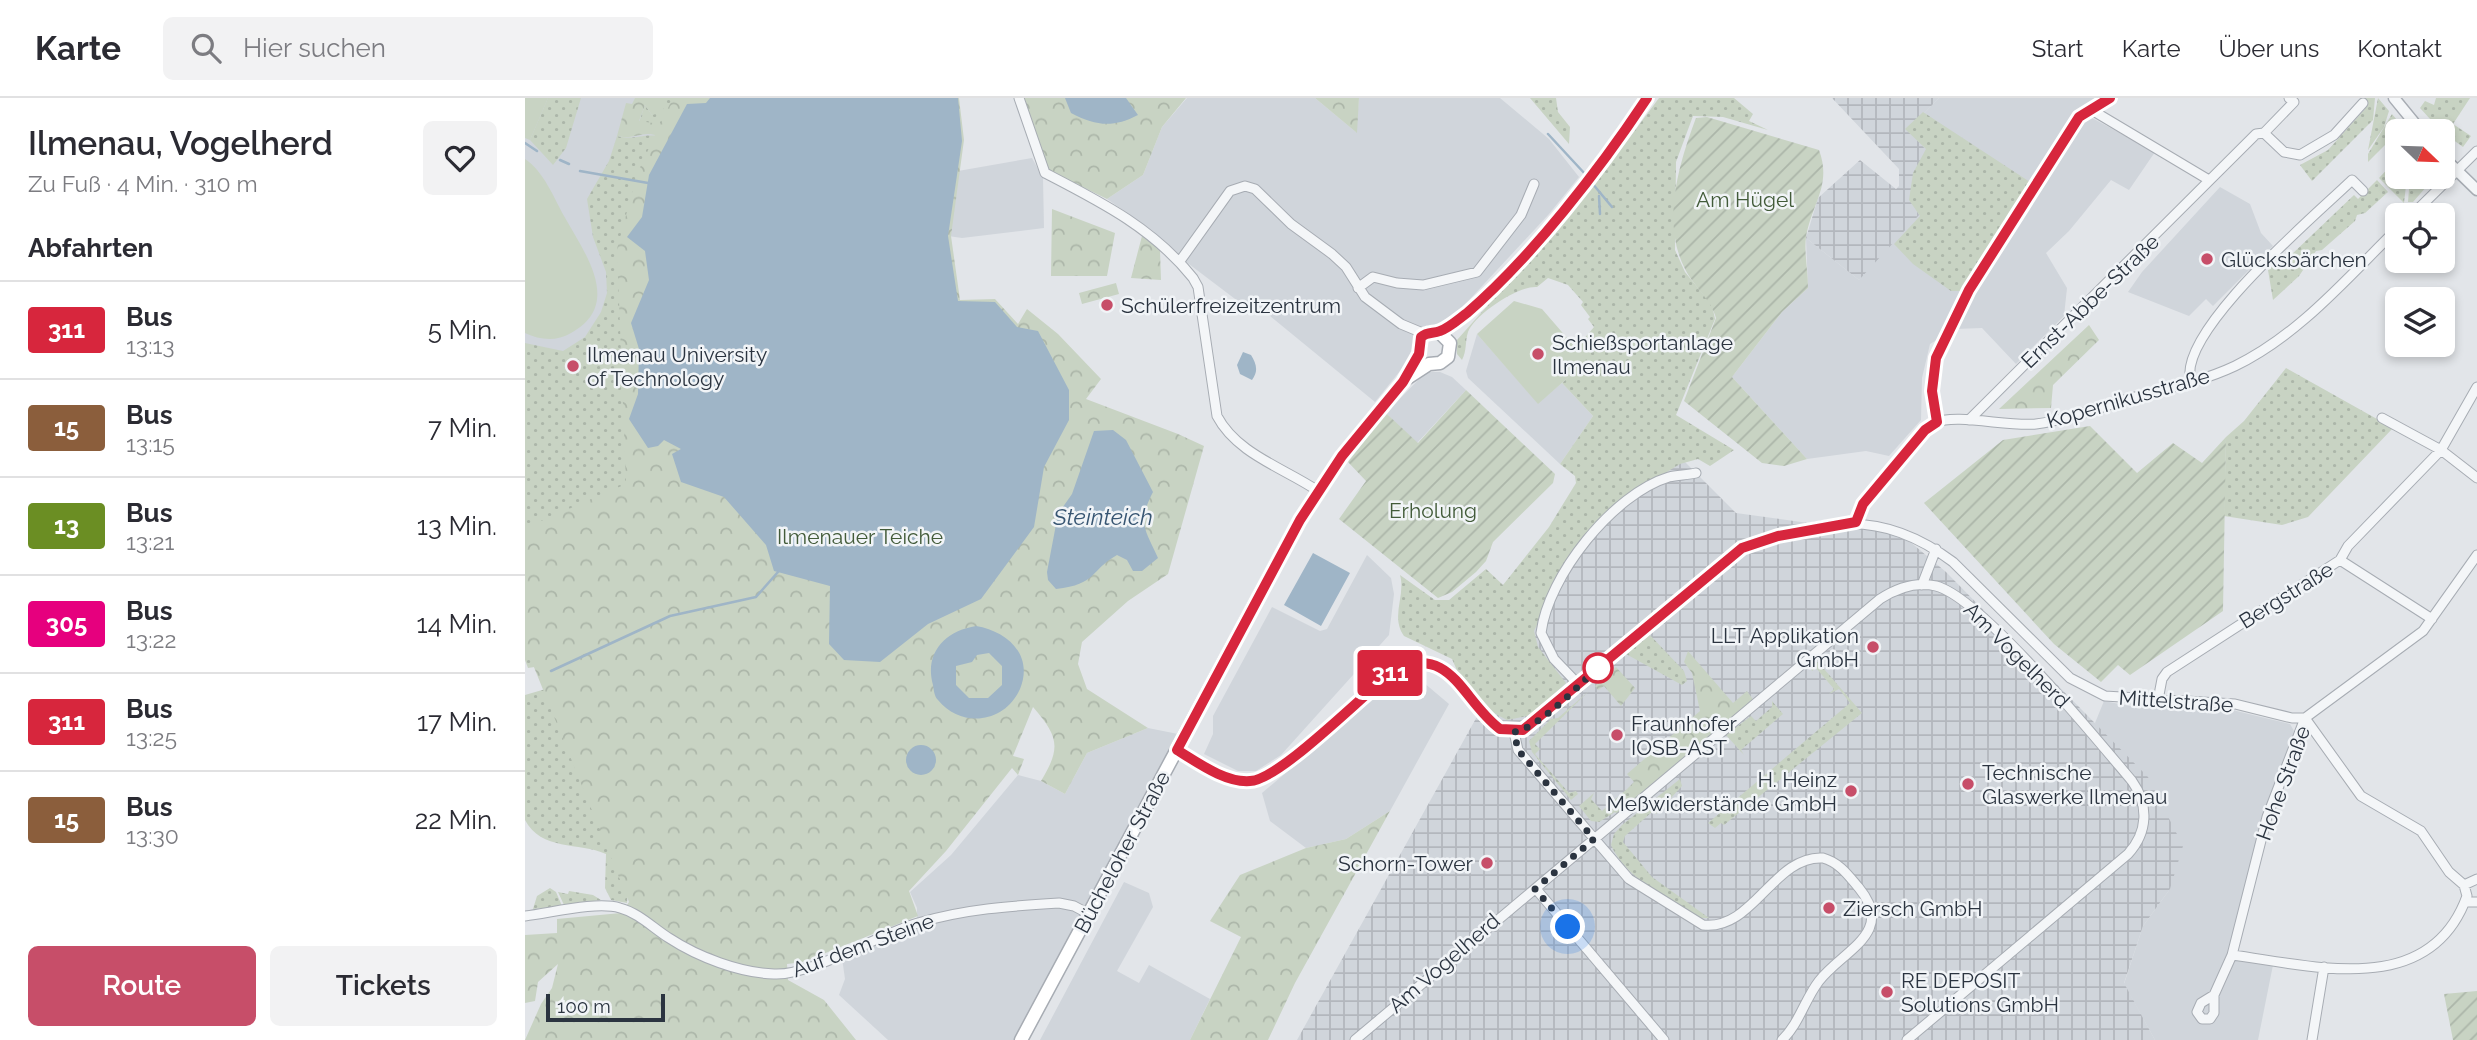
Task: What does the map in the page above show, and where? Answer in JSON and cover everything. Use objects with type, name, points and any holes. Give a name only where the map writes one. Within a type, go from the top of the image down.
[{"type":"main road","name":"Bücheloher Straße","points":[[1403,382],[1421,344],[1444,336],[1576,195],[1647,98]]},
{"type":"main road","name":"Bücheloher Straße","points":[[1021,1040],[1275,564],[1318,491],[1360,433],[1403,382],[1429,363],[1446,360],[1451,349],[1444,336]]},
{"type":"main road","points":[[1421,344],[1429,363]]},
{"type":"street","points":[[1019,98],[1045,173],[1119,212],[1148,232],[1180,261],[1198,286],[1217,416],[1224,430],[1233,440],[1318,491]]},
{"type":"street","points":[[1177,750],[1229,778],[1254,781],[1285,763],[1394,671],[1414,663],[1430,664],[1445,670],[1500,729],[1514,732],[1531,725],[1742,548],[1778,536],[1856,522],[1863,504],[1881,481],[1925,430],[1937,422],[1932,391],[1936,358],[1942,339],[1977,274],[2079,117],[2110,98]]},
{"type":"street","points":[[2394,98],[2411,119]]},
{"type":"street","name":"Ernst-Abbe-Straße","points":[[1969,420],[2256,134],[2264,134],[2293,99]]},
{"type":"street","points":[[2264,134],[2284,152],[2300,155],[2334,135],[2363,103]]},
{"type":"street","points":[[2090,109],[2209,180]]},
{"type":"street","points":[[2424,203],[2477,151]]},
{"type":"street","points":[[2457,171],[2477,190]]},
{"type":"street","points":[[2190,382],[2190,364],[2196,345],[2218,312],[2352,180],[2363,191]]},
{"type":"street","points":[[1358,288],[1373,277],[1423,285],[1477,272],[1521,215],[1534,184]]},
{"type":"street","points":[[1180,261],[1230,191],[1245,186],[1255,189],[1291,224],[1346,267],[1365,297],[1401,324],[1421,344]]},
{"type":"street","name":"Kopernikusstraße","points":[[1937,422],[1969,420],[2009,426],[2038,424],[2190,382],[2250,358],[2288,333],[2385,240]]},
{"type":"street","name":"Bergstraße","points":[[2158,701],[2167,672],[2340,560],[2349,546],[2441,450],[2477,387]]},
{"type":"street","points":[[2382,418],[2441,450],[2477,478]]},
{"type":"street","points":[[1579,685],[1554,659],[1541,632],[1558,584],[1576,554],[1618,509],[1669,477],[1696,473]]},
{"type":"street","name":"Mittelstraße","points":[[1856,522],[1908,535],[1935,549],[1953,562],[2070,678],[2105,696],[2235,704],[2291,718],[2305,718]]},
{"type":"street","points":[[1922,585],[1935,549]]},
{"type":"street","name":"Hohe Straße","points":[[2214,995],[2232,955],[2267,817],[2305,718],[2409,644],[2432,619],[2477,555]]},
{"type":"street","points":[[2340,560],[2432,619]]},
{"type":"street","name":"Am Vogelherd","points":[[1355,1040],[1880,599],[1907,586],[1922,585],[1936,586],[1959,597],[2045,680],[2132,781],[2140,793],[2144,820],[2141,834],[2128,854],[1907,1040]]},
{"type":"street","points":[[2232,955],[2324,967],[2389,967],[2424,953],[2438,942],[2467,896],[2464,885],[2449,872],[2421,831],[2361,796],[2305,718]]},
{"type":"street","points":[[1514,732],[1518,750],[1629,879],[1703,925],[1718,925],[1733,918],[1801,862],[1823,858],[1846,872],[1868,898],[1871,925],[1866,936],[1820,979],[1782,1040]]},
{"type":"street","points":[[2464,885],[2477,879]]},
{"type":"street","points":[[1535,889],[1664,1040]]},
{"type":"street","points":[[2465,902],[2477,902]]},
{"type":"street","name":"Auf dem Steine","points":[[525,916],[615,907],[642,918],[671,939],[698,953],[772,974],[801,970],[916,923],[964,912],[1059,903],[1089,914]]},
{"type":"street","points":[[2312,1040],[2324,967]]},
{"type":"shaded area","name":"Ilmenau University of Technology","points":[[525,98],[673,98],[626,484],[525,528]]},
{"type":"shaded area","points":[[1187,98],[1315,98],[1356,132],[1359,98],[1500,98],[1549,139],[1579,177],[1549,214],[1447,324],[1437,328],[1426,327],[1415,339],[1408,361],[1375,402],[1253,302],[1247,308],[1177,255],[1153,231],[1107,199],[1143,175],[1162,127]]},
{"type":"shaded area","points":[[1832,98],[1939,98],[1908,130],[1926,150],[1912,201],[1919,215],[1859,280],[1806,238],[1818,198],[1860,160],[1896,189],[1899,186],[1899,169]]},
{"type":"shaded area","points":[[1939,98],[2096,98],[2081,112],[2155,152],[2129,190],[2111,180],[2069,231],[2046,253],[2067,288],[2064,316],[2016,364],[1982,328],[1955,329],[1930,344],[1922,378],[1921,420],[1889,456],[1866,451],[1807,459],[1732,377],[1782,312],[1808,288],[1806,238],[1859,280],[1912,201],[1907,131]]},
{"type":"shaded area","points":[[1032,158],[1043,178],[1044,228],[962,238],[948,236],[958,171]]},
{"type":"shaded area","name":"Glücksbärchen","points":[[2220,187],[2250,204],[2261,233],[2273,246],[2213,306],[2206,299],[2189,316],[2128,292],[2142,272]]},
{"type":"shaded area","points":[[1477,334],[1538,403],[1562,383],[1593,416],[1560,464],[1468,378],[1466,371]]},
{"type":"shaded area","points":[[1426,372],[1440,372],[1452,377],[1466,390],[1417,443],[1386,413]]},
{"type":"shaded area","points":[[1674,451],[1736,513],[1844,528],[1876,528],[1908,540],[1946,572],[2148,777],[2183,846],[2170,889],[2143,926],[2124,983],[2155,1040],[1297,1040],[1583,526]]},
{"type":"shaded area","points":[[1367,555],[1391,578],[1394,594],[1389,635],[1281,755],[1256,771],[1238,771],[1204,754],[1213,734],[1213,716],[1272,607],[1320,631],[1327,629]]},
{"type":"shaded area","points":[[1417,677],[1449,704],[1390,811],[1346,839],[1306,848],[1270,821],[1262,793],[1399,678]]},
{"type":"shaded area","points":[[2104,701],[2130,706],[2224,708],[2290,724],[2294,731],[2264,816],[2229,958],[2273,965],[2258,1040],[2155,1040],[2124,984],[2143,926],[2170,889],[2095,723]]},
{"type":"shaded area","points":[[1148,728],[1178,734],[1014,1040],[888,1040],[839,995],[845,979],[842,958],[917,928],[917,908],[910,892],[951,855],[1018,775],[1041,781],[1065,794],[1087,753]]},
{"type":"shaded area","points":[[1124,882],[1149,893],[1153,907],[1117,971],[1139,983],[1149,965],[1210,999],[1190,1040],[1040,1040]]},
{"type":"green space","points":[[525,98],[548,98],[530,140],[525,138]]},
{"type":"green space","points":[[548,98],[581,98],[566,148],[553,165],[530,140]]},
{"type":"green space","name":"Ilmenauer Teiche","points":[[635,98],[663,98],[663,112],[652,115],[645,105],[639,121],[660,124],[673,98],[959,98],[964,140],[951,236],[960,300],[995,299],[1018,324],[1027,309],[1058,334],[1101,379],[1086,399],[1204,446],[1168,574],[1128,601],[1082,642],[1078,664],[1087,689],[1148,728],[1087,753],[1065,794],[1041,781],[1052,760],[1054,743],[1048,727],[1033,707],[1013,756],[1024,759],[1018,775],[1012,768],[946,851],[909,891],[918,916],[803,962],[787,964],[788,980],[824,1000],[856,1040],[525,1040],[541,1004],[552,988],[558,964],[538,982],[535,1001],[525,1003],[525,935],[557,933],[557,919],[621,913],[629,902],[525,645],[525,528],[626,484],[617,249],[637,174],[655,135],[617,136],[626,103],[632,104]]},
{"type":"green space","points":[[663,98],[689,98],[627,903],[611,900],[605,888],[606,854],[541,837],[525,820],[525,695],[549,688],[541,666],[528,668],[525,660],[525,343],[563,351],[585,337],[601,312],[607,293],[606,272],[593,237],[587,199],[609,161],[617,136],[664,137],[639,122],[645,105],[652,115]]},
{"type":"green space","points":[[1020,98],[1186,98],[1162,127],[1143,175],[1107,199],[1052,172],[1041,162]]},
{"type":"green space","points":[[1315,98],[1359,98],[1357,133]]},
{"type":"green space","points":[[1530,98],[1556,98],[1558,112],[1570,127],[1569,144]]},
{"type":"green space","points":[[1659,98],[1734,98],[1753,114],[1749,121],[1768,130],[1723,117],[1693,116],[1676,162],[1675,250],[1685,272],[1712,305],[1715,319],[1676,415],[1734,450],[1710,466],[1698,459],[1680,464],[1642,487],[1583,539],[1569,557],[1534,631],[1538,647],[1566,683],[1532,715],[1507,720],[1492,712],[1459,675],[1452,659],[1404,636],[1398,621],[1400,575],[1435,600],[1449,600],[1486,569],[1503,585],[1549,527],[1576,483],[1575,476],[1560,464],[1593,416],[1562,383],[1586,361],[1576,348],[1594,327],[1581,305],[1583,302],[1568,285],[1548,278],[1537,287],[1520,291],[1498,302],[1479,317],[1468,332],[1462,360],[1457,354],[1457,340],[1592,188]]},
{"type":"green space","points":[[2363,98],[2375,98],[2373,120],[2312,181],[2300,165],[2328,150],[2365,109]]},
{"type":"green space","points":[[2378,98],[2389,111],[2384,127],[2368,150]]},
{"type":"green space","points":[[2436,98],[2470,98],[2455,121],[2430,119],[2420,108],[2425,101],[2434,105]]},
{"type":"green space","points":[[1923,112],[2030,182],[1960,291],[1951,291],[1913,264],[1894,244],[1920,216],[1909,200],[1913,173],[1926,149],[1905,129]]},
{"type":"green space","name":"Am Hügel","points":[[1707,117],[1819,150],[1822,162],[1820,194],[1806,237],[1808,288],[1782,312],[1732,377],[1807,459],[1784,466],[1762,463],[1684,401],[1716,318],[1685,269],[1678,251],[1673,213],[1679,173],[1696,118]]},
{"type":"green space","points":[[2455,125],[2471,136],[2463,147],[2455,141]]},
{"type":"green space","points":[[2385,126],[2385,145],[2368,162],[2368,154]]},
{"type":"green space","points":[[525,159],[538,171],[547,185],[581,245],[595,277],[595,308],[587,321],[560,338],[542,338],[525,333]]},
{"type":"green space","points":[[2385,172],[2385,184],[2379,178]]},
{"type":"green space","points":[[2377,180],[2388,192],[2365,213],[2357,215],[2355,221],[2322,250],[2316,251],[2299,276],[2273,300],[2268,270],[2287,254],[2290,256],[2354,195],[2358,199]]},
{"type":"green space","points":[[2390,189],[2406,189],[2404,203]]},
{"type":"green space","points":[[2409,189],[2424,189],[2413,202],[2408,202]]},
{"type":"green space","points":[[1052,209],[1115,233],[1107,276],[1051,276]]},
{"type":"green space","points":[[1142,236],[1160,250],[1161,280],[1131,278]]},
{"type":"green space","points":[[1116,283],[1119,294],[1082,304],[1079,293]]},
{"type":"green space","name":"Schießsportanlage Ilmenau","points":[[1514,301],[1542,309],[1587,361],[1538,404],[1477,334]]},
{"type":"green space","points":[[2089,325],[2099,340],[2053,385],[2051,408],[1999,409]]},
{"type":"green space","points":[[2286,368],[2393,428],[2308,517],[2282,525],[2224,516],[2226,437],[2244,421]]},
{"type":"green space","name":"Erholung","points":[[1466,390],[1555,474],[1553,483],[1493,542],[1486,561],[1476,572],[1452,592],[1438,598],[1339,519],[1366,481],[1348,462],[1386,413],[1418,443]]},
{"type":"green space","points":[[2090,426],[2137,473],[2173,443],[2202,463],[2226,437],[2223,611],[2130,675],[2118,665],[2101,682],[2054,644],[1924,503],[2003,440]]},
{"type":"green space","points":[[1648,633],[1684,671],[1687,681],[1682,685],[1626,654]]},
{"type":"green space","points":[[1688,651],[1733,703],[1747,691],[1754,701],[1638,796],[1632,795],[1627,789],[1634,782],[1627,774],[1700,711],[1692,673],[1684,662]]},
{"type":"green space","points":[[1818,662],[1862,713],[1724,825],[1721,823],[1715,828],[1708,823],[1850,703],[1839,689],[1829,694],[1834,689],[1816,668],[1812,671],[1811,668]]},
{"type":"green space","points":[[1616,667],[1635,688],[1621,706],[1604,686],[1598,690],[1595,686]]},
{"type":"green space","points":[[1590,690],[1535,744],[1540,749],[1535,754],[1569,793],[1576,791],[1578,794],[1571,800],[1532,752],[1529,741],[1551,719],[1558,718]]},
{"type":"green space","points":[[1772,701],[1783,714],[1741,750],[1744,755],[1726,735],[1751,716],[1756,721],[1772,707]]},
{"type":"green space","points":[[1680,779],[1682,786],[1656,814],[1653,811],[1625,836],[1623,842],[1652,877],[1709,918],[1700,918],[1649,887],[1627,868],[1611,845],[1614,834],[1622,825]]},
{"type":"green space","points":[[1627,789],[1638,796],[1617,814],[1615,812],[1599,822],[1591,821],[1579,806],[1594,793],[1591,799],[1602,811]]},
{"type":"green space","points":[[1390,811],[1295,983],[1268,1040],[1190,1040],[1241,937],[1210,921],[1240,875],[1306,848],[1346,839]]},
{"type":"green space","points":[[550,888],[556,892],[562,906],[533,909],[537,896]]},
{"type":"green space","points":[[569,891],[593,895],[601,900],[564,905],[558,892],[568,894]]},
{"type":"green space","points":[[2477,991],[2477,1040],[2453,1040],[2444,994]]},
{"type":"water","points":[[710,98],[958,98],[962,141],[948,236],[958,301],[995,302],[1017,327],[1038,331],[1069,390],[1069,420],[1044,467],[1034,527],[981,599],[928,624],[880,662],[844,660],[829,644],[830,586],[774,571],[766,545],[724,497],[681,482],[672,454],[681,449],[664,440],[658,446],[648,448],[629,419],[638,394],[639,349],[631,323],[649,280],[645,251],[627,237],[642,217],[649,175],[687,104],[706,103]]},
{"type":"water","points":[[1065,98],[1126,98],[1138,115],[1112,124],[1097,123],[1071,113]]},
{"type":"water","points":[[1243,352],[1251,355],[1255,364],[1252,380],[1240,374],[1237,365]]},
{"type":"water","name":"Steinteich","points":[[1113,430],[1126,440],[1153,492],[1144,519],[1149,540],[1158,558],[1142,571],[1133,571],[1127,560],[1117,555],[1079,584],[1056,589],[1048,580],[1047,572],[1058,514],[1072,494],[1094,431]]},
{"type":"water","points":[[1313,553],[1350,573],[1321,626],[1284,605]]},
{"type":"water","points":[[976,626],[998,633],[1015,647],[1020,655],[1023,677],[1020,689],[1004,709],[994,715],[971,718],[959,715],[948,709],[934,691],[931,673],[934,654],[946,638]],"holes":[[[989,653],[1002,666],[1002,685],[988,698],[969,698],[956,685],[956,666],[972,662],[977,655]]]},
{"type":"water","points":[[921,745],[932,749],[936,760],[932,771],[921,775],[910,771],[906,760],[910,749]]},
{"type":"waterway","points":[[1548,134],[1586,175]]},
{"type":"waterway","points":[[525,143],[537,151]]},
{"type":"waterway","points":[[560,160],[569,164]]},
{"type":"waterway","points":[[580,171],[648,183]]},
{"type":"waterway","points":[[1592,183],[1612,207]]},
{"type":"waterway","points":[[1599,196],[1600,214]]},
{"type":"waterway","points":[[551,671],[670,616],[756,597],[778,572]]},
{"type":"bus line","name":"311","points":[[1647,98],[1579,190],[1505,275],[1467,313],[1439,332],[1431,331],[1421,337],[1419,354],[1403,382],[1342,456],[1300,520],[1177,750],[1229,778],[1254,781],[1274,772],[1394,671],[1414,663],[1430,664],[1445,670],[1500,729],[1514,732],[1523,730],[1540,719],[1650,623],[1742,548],[1778,536],[1856,522],[1863,504],[1925,430],[1937,422],[1932,405],[1936,358],[1942,339],[1977,274],[2079,117],[2110,98]]},
{"type":"place","name":"Glücksbärchen","points":[[2207,259]]},
{"type":"place","name":"Schülerfreizeitzentrum","points":[[1107,305]]},
{"type":"place","name":"Schießsportanlage Ilmenau","points":[[1538,354]]},
{"type":"place","name":"Ilmenau University of Technology","points":[[573,366]]},
{"type":"place","name":"LLT Applikation GmbH","points":[[1873,647]]},
{"type":"place","name":"Fraunhofer IOSB-AST","points":[[1617,735]]},
{"type":"place","name":"Technische Glaswerke Ilmenau","points":[[1968,784]]},
{"type":"place","name":"H. Heinz Meßwiderstände GmbH","points":[[1851,791]]},
{"type":"place","name":"Schorn-Tower","points":[[1487,863]]},
{"type":"place","name":"Ziersch GmbH","points":[[1829,908]]},
{"type":"place","name":"RE DEPOSIT Solutions GmbH","points":[[1887,992]]},
{"type":"route","points":[[1568,927],[1535,889],[1594,839],[1518,750],[1514,732],[1523,730],[1540,719],[1598,668]]}]
